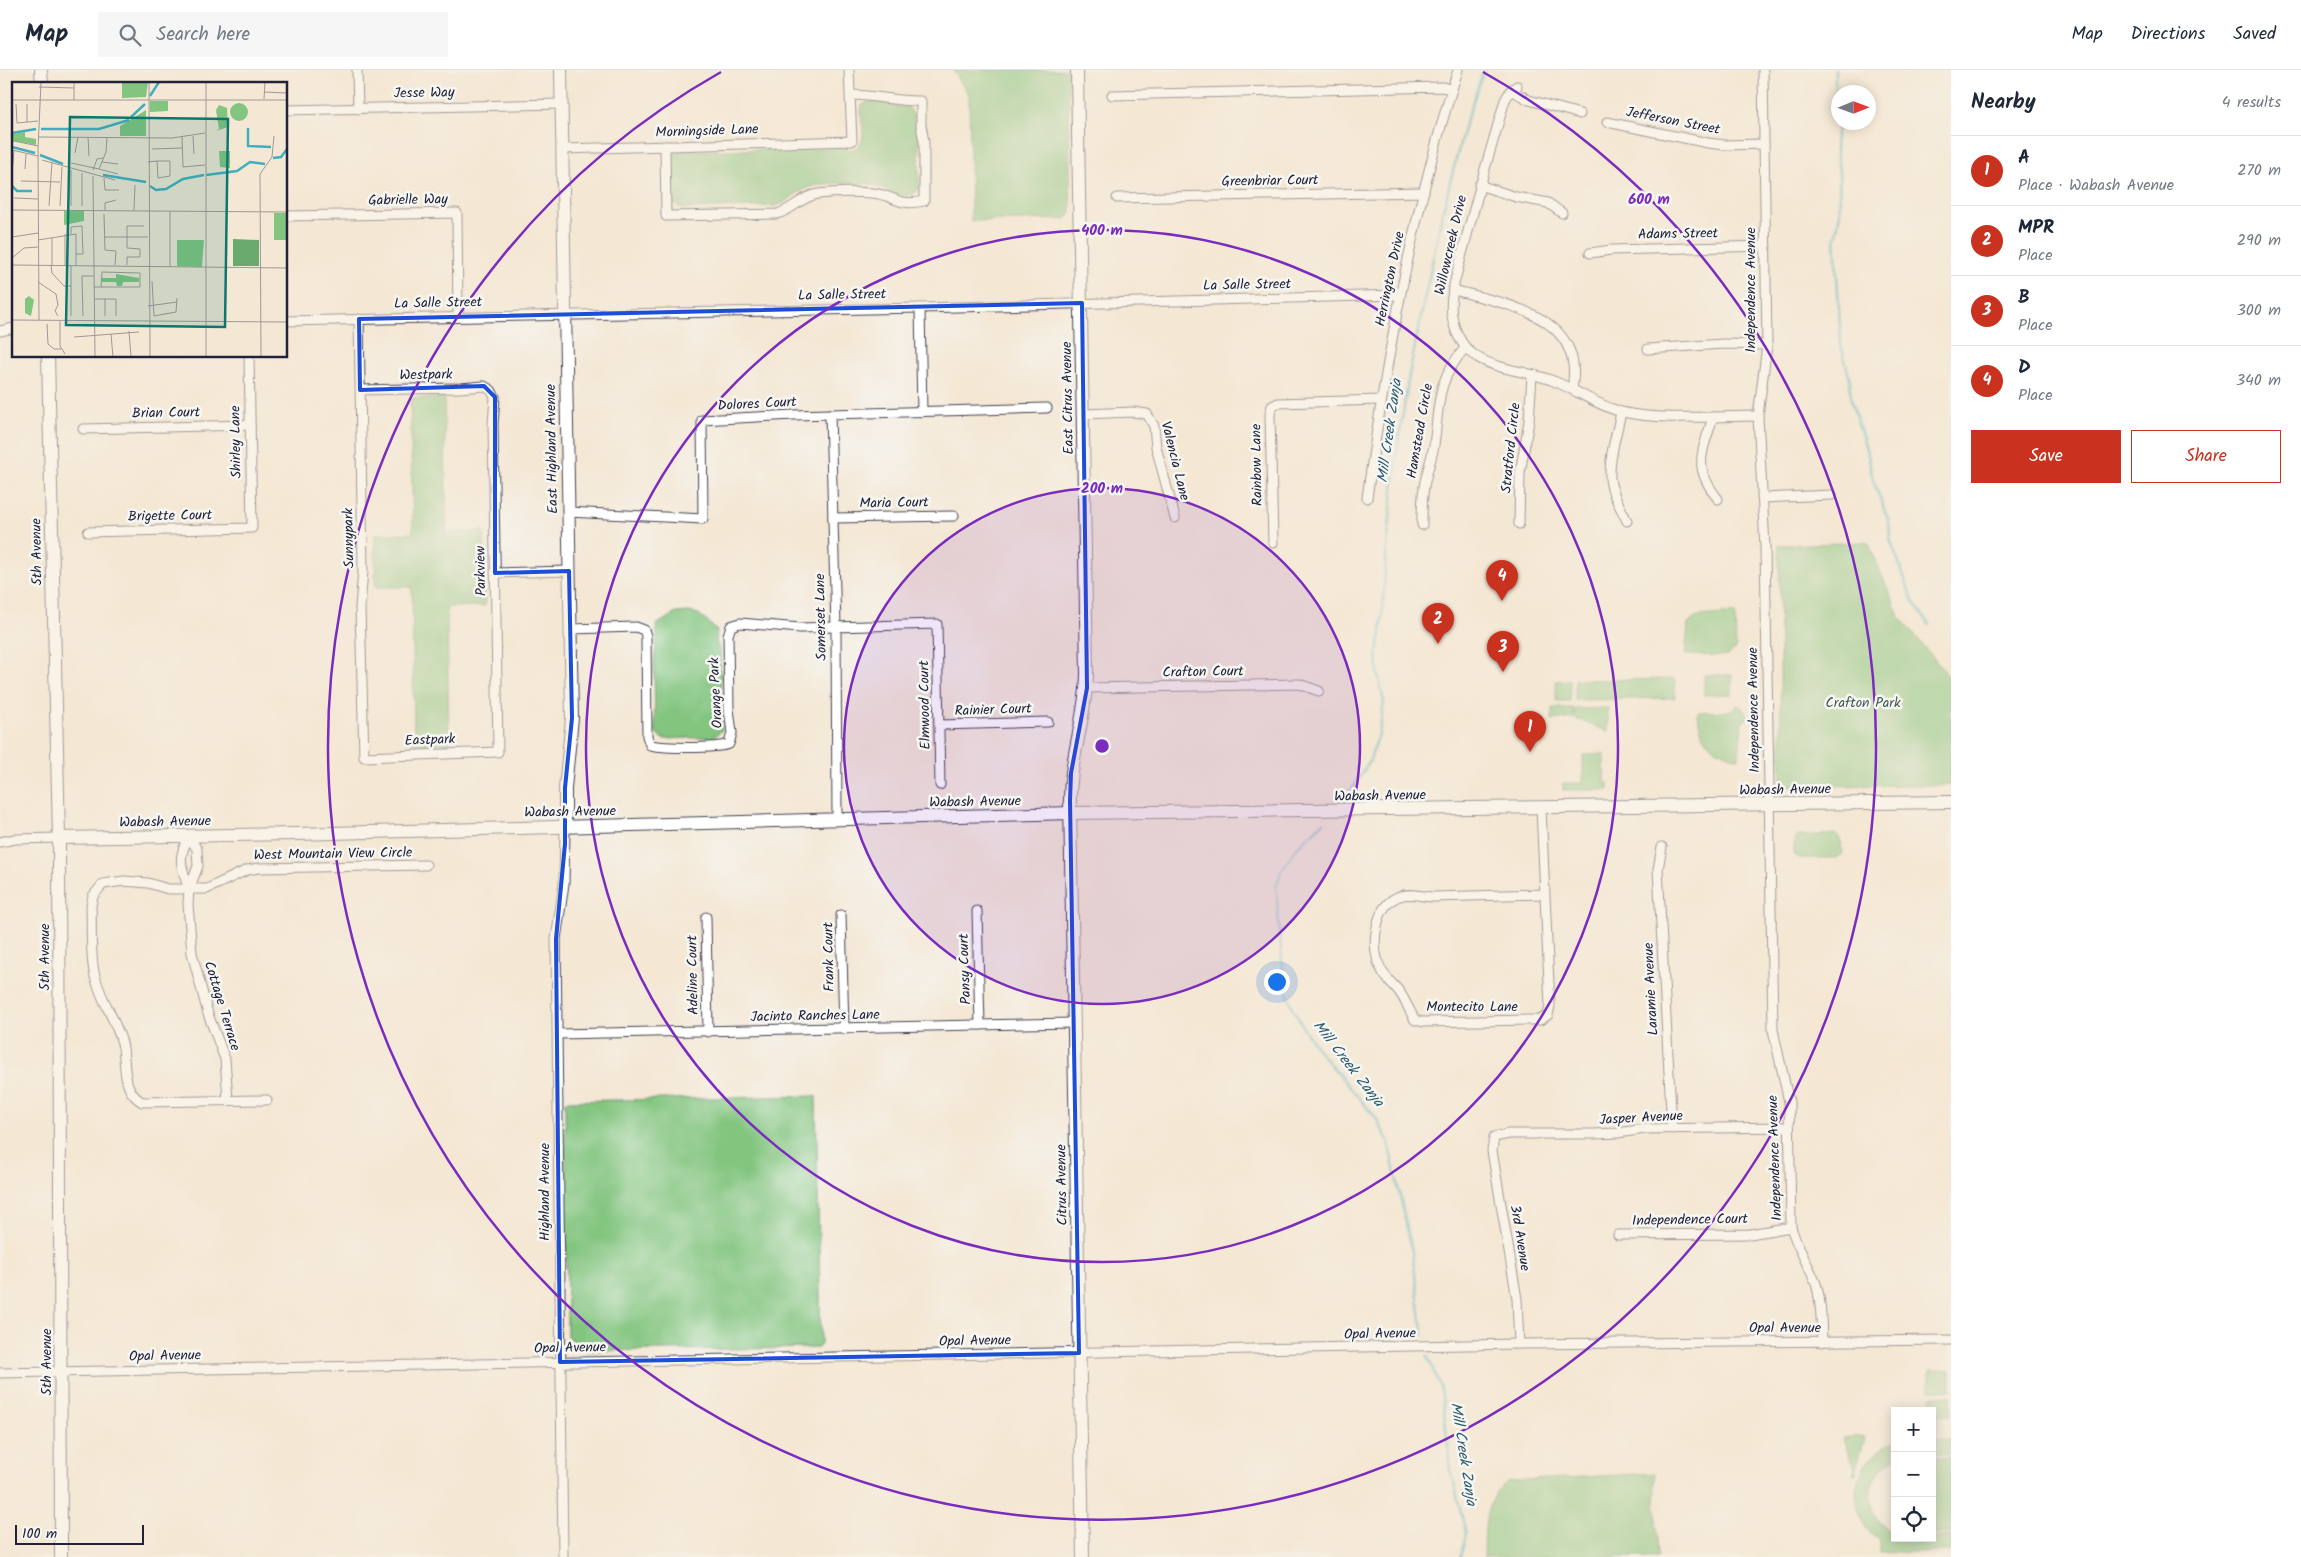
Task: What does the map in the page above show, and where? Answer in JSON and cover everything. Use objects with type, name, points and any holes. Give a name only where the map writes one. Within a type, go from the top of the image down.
[{"type":"street","points":[[357,70],[358,109]]},
{"type":"street","name":"East Highland Avenue","points":[[561,70],[572,718],[565,788],[565,827]]},
{"type":"street","points":[[665,146],[666,216],[777,214],[786,212],[808,196],[818,194],[873,193],[896,202],[912,204],[924,201],[924,142],[921,125],[921,101],[904,102],[869,95],[851,95],[849,70]]},
{"type":"street","name":"East Citrus Avenue","points":[[1070,813],[1071,772],[1082,724],[1087,688],[1078,70]]},
{"type":"street","name":"Herrington Drive","points":[[1367,498],[1399,295],[1424,192],[1458,70]]},
{"type":"street","name":"Independence Avenue","points":[[1763,70],[1767,345],[1758,416],[1768,657],[1773,1030],[1775,1047],[1787,1090],[1790,1127],[1791,1227],[1795,1243],[1812,1276],[1819,1298],[1822,1342]]},
{"type":"street","points":[[1112,95],[1443,87],[1452,90]]},
{"type":"street","name":"Willowcreek Drive","points":[[1580,114],[1529,100],[1514,88],[1505,100],[1479,185],[1454,290],[1452,319],[1456,334],[1465,348],[1488,364],[1554,381],[1597,404],[1621,412],[1642,415],[1758,416]]},
{"type":"street","name":"Morningside Lane","points":[[562,149],[852,140],[851,95]]},
{"type":"street","name":"Jesse Way","points":[[288,110],[562,104]]},
{"type":"street","name":"Jefferson Street","points":[[1607,122],[1708,143],[1725,145],[1764,144]]},
{"type":"street","points":[[1479,185],[1516,197],[1544,201],[1562,212]]},
{"type":"street","name":"Greenbriar Court","points":[[1117,198],[1424,192]]},
{"type":"street","name":"Gabrielle Way","points":[[288,216],[457,213],[458,317]]},
{"type":"street","name":"Adams Street","points":[[1590,253],[1611,250],[1766,246]]},
{"type":"street","points":[[1454,290],[1499,302],[1545,321],[1556,329],[1564,339],[1574,363],[1572,389]]},
{"type":"street","name":"La Salle Street","points":[[288,320],[920,308],[1399,295]]},
{"type":"street","points":[[920,308],[922,412]]},
{"type":"street","name":"Sunnypark","points":[[359,319],[363,572],[360,607],[364,756]]},
{"type":"street","points":[[1648,349],[1723,344],[1767,345]]},
{"type":"street","name":"Hamstead Circle","points":[[1422,526],[1424,486],[1434,444],[1438,399],[1443,381],[1452,363],[1465,348]]},
{"type":"street","name":"5th Avenue","points":[[48,358],[60,838],[61,1557]]},
{"type":"street","name":"Shirley Lane","points":[[249,358],[252,528]]},
{"type":"street","name":"Stratford Circle","points":[[1519,524],[1520,473],[1529,421],[1532,374]]},
{"type":"street","name":"Westpark","points":[[360,390],[484,386],[492,390]]},
{"type":"street","name":"Parkview","points":[[492,390],[496,397],[493,424],[498,752]]},
{"type":"street","name":"Rainbow Lane","points":[[1273,543],[1270,414],[1272,406],[1278,403],[1381,400]]},
{"type":"street","name":"Dolores Court","points":[[568,512],[703,519],[702,420],[830,414],[1047,408]]},
{"type":"street","name":"Valencia Lane","points":[[1084,414],[1134,412],[1147,414],[1154,426],[1156,447],[1175,518]]},
{"type":"street","points":[[1621,412],[1611,460],[1610,479],[1614,494],[1627,521]]},
{"type":"street","name":"Somerset Lane","points":[[830,414],[836,628],[837,820]]},
{"type":"street","points":[[1713,417],[1702,456],[1702,472],[1706,483],[1718,499]]},
{"type":"street","name":"Brian Court","points":[[83,429],[250,425]]},
{"type":"street","points":[[1762,498],[1832,495]]},
{"type":"street","name":"Maria Court","points":[[833,518],[954,516]]},
{"type":"street","name":"Brigette Court","points":[[88,532],[252,528]]},
{"type":"street","points":[[495,573],[569,571]]},
{"type":"street","name":"Orange Park","points":[[571,629],[636,627],[644,630],[646,636],[647,736],[650,745],[660,747],[719,747],[729,744],[732,733],[729,709],[728,635],[731,626],[740,623],[800,628],[836,628]]},
{"type":"street","name":"Elmwood Court","points":[[836,628],[937,624],[940,785]]},
{"type":"street","name":"Crafton Court","points":[[1087,688],[1299,684],[1319,691]]},
{"type":"street","name":"Rainier Court","points":[[939,725],[1048,722]]},
{"type":"street","name":"Eastpark","points":[[364,756],[498,752]]},
{"type":"street","name":"Wabash Avenue","points":[[0,842],[15,839],[189,837],[1070,813],[1951,802]]},
{"type":"street","name":"Montecito Lane","points":[[1541,808],[1546,894],[1550,1006],[1548,1015],[1540,1020],[1423,1022],[1415,1020],[1405,1000],[1385,977],[1378,963],[1374,940],[1382,913],[1388,903],[1401,895],[1432,897],[1546,894]]},
{"type":"street","name":"Citrus Avenue","points":[[1070,813],[1083,1557]]},
{"type":"street","name":"Highland Avenue","points":[[563,1557],[556,939],[564,884],[565,827]]},
{"type":"street","name":"Cottage Terrace","points":[[189,890],[182,866],[181,850],[189,837],[197,849],[198,866],[189,890],[188,904],[192,953],[208,1014],[225,1059],[228,1100]]},
{"type":"street","name":"Laramie Avenue","points":[[1662,847],[1658,869],[1672,1129]]},
{"type":"street","name":"West Mountain View Circle","points":[[228,1100],[142,1102],[133,1097],[128,1088],[122,1044],[98,986],[94,970],[92,906],[93,896],[98,887],[102,884],[124,881],[148,883],[168,890],[207,889],[247,870],[260,868],[426,865]]},
{"type":"street","name":"Pansy Court","points":[[976,911],[980,1025]]},
{"type":"street","name":"Frank Court","points":[[841,915],[844,1029]]},
{"type":"street","name":"Adeline Court","points":[[706,917],[708,1032]]},
{"type":"street","name":"Jacinto Ranches Lane","points":[[558,1034],[1073,1024]]},
{"type":"street","points":[[228,1100],[267,1100]]},
{"type":"street","name":"Jasper Avenue","points":[[1494,1136],[1509,1134],[1618,1133],[1645,1129],[1790,1127]]},
{"type":"street","name":"3rd Avenue","points":[[1494,1136],[1492,1151],[1517,1299],[1519,1344]]},
{"type":"street","name":"Independence Court","points":[[1618,1235],[1750,1234],[1791,1227]]},
{"type":"street","name":"Opal Avenue","points":[[0,1373],[1519,1344],[1951,1340]]},
{"type":"highlighted area","points":[[1082,303],[1087,688],[1071,773],[1070,801],[1079,1353],[560,1362],[556,939],[565,844],[565,788],[572,718],[569,571],[495,573],[495,397],[484,386],[360,390],[359,319]]},
{"type":"green space","points":[[953,70],[1068,70],[1071,213],[1066,219],[971,221],[969,95]]},
{"type":"green space","points":[[875,101],[896,107],[907,107],[912,112],[919,144],[919,187],[916,193],[904,195],[874,185],[835,183],[810,187],[777,206],[684,209],[672,203],[670,167],[674,154],[678,151],[836,148],[851,150],[858,146],[863,136],[862,105]]},
{"type":"green space","points":[[410,398],[444,398],[447,533],[484,531],[485,606],[447,607],[449,744],[414,744],[412,587],[375,587],[375,534],[413,533]]},
{"type":"green space","name":"Crafton Park","points":[[1868,542],[1899,616],[1951,679],[1951,785],[1784,786],[1781,781],[1779,545]]},
{"type":"green space","points":[[689,612],[699,614],[717,631],[716,641],[720,652],[722,730],[714,737],[664,739],[655,732],[654,662],[657,638],[656,625],[676,613]]},
{"type":"green space","points":[[1735,613],[1736,647],[1728,656],[1685,655],[1688,624],[1697,616]]},
{"type":"green space","points":[[1704,675],[1732,675],[1732,694],[1704,695]]},
{"type":"green space","points":[[1675,679],[1675,698],[1575,700],[1575,680]]},
{"type":"green space","points":[[1570,680],[1570,701],[1556,701],[1556,681]]},
{"type":"green space","points":[[1737,705],[1746,710],[1748,719],[1742,722],[1739,758],[1721,752],[1709,743],[1701,730],[1698,712],[1731,711]]},
{"type":"green space","points":[[1552,708],[1573,708],[1574,716],[1575,709],[1608,708],[1608,732],[1574,718],[1552,720]]},
{"type":"green space","points":[[1604,754],[1605,783],[1609,783],[1609,790],[1563,790],[1563,783],[1583,783],[1583,755]]},
{"type":"green space","points":[[1836,834],[1841,839],[1842,854],[1837,858],[1798,858],[1794,855],[1794,840],[1798,836]]},
{"type":"green space","points":[[816,1096],[821,1345],[818,1348],[587,1351],[567,1336],[565,1101]]},
{"type":"green space","points":[[1930,1370],[1951,1370],[1951,1390],[1930,1390]]},
{"type":"green space","points":[[1951,1395],[1951,1415],[1936,1416],[1936,1407],[1932,1407],[1931,1396]]},
{"type":"green space","points":[[1856,1436],[1865,1438],[1856,1470],[1857,1474],[1853,1474],[1854,1470],[1843,1438]]},
{"type":"green space","points":[[1936,1439],[1951,1439],[1951,1453],[1936,1454]]},
{"type":"green space","points":[[1891,1444],[1891,1460],[1877,1474],[1872,1485],[1872,1507],[1876,1517],[1884,1527],[1891,1531],[1891,1542],[1936,1542],[1936,1537],[1951,1536],[1951,1551],[1879,1553],[1879,1541],[1860,1516],[1857,1487],[1869,1460],[1880,1450]]},
{"type":"green space","points":[[1936,1457],[1951,1457],[1951,1533],[1936,1534]]},
{"type":"green space","points":[[1654,1473],[1658,1557],[1484,1557],[1485,1525],[1489,1506],[1493,1498],[1508,1481]]},
{"type":"waterway","name":"Mill Creek Zanja","points":[[1348,795],[1369,762],[1379,734],[1384,702],[1378,674],[1377,651],[1381,634],[1386,557],[1397,452],[1409,375],[1442,214],[1465,124],[1484,70]]},
{"type":"waterway","points":[[1835,70],[1835,85]]},
{"type":"waterway","points":[[1837,130],[1835,143],[1839,171],[1840,213],[1835,239],[1841,344],[1850,380],[1851,401],[1868,455],[1873,480],[1889,522],[1890,539],[1913,601],[1929,625]]},
{"type":"waterway","name":"Mill Creek Zanja","points":[[1324,822],[1297,847],[1281,871],[1276,888],[1284,983],[1293,1009],[1306,1032],[1318,1050],[1376,1118],[1388,1141],[1412,1251],[1423,1335]]},
{"type":"waterway","name":"Mill Creek Zanja","points":[[1427,1356],[1441,1388],[1451,1470],[1466,1534],[1460,1557]]},
{"type":"place","name":"D","points":[[1502,601]]},
{"type":"place","name":"MPR","points":[[1438,644]]},
{"type":"place","name":"B","points":[[1503,672]]},
{"type":"place","name":"A","points":[[1530,752]]}]
